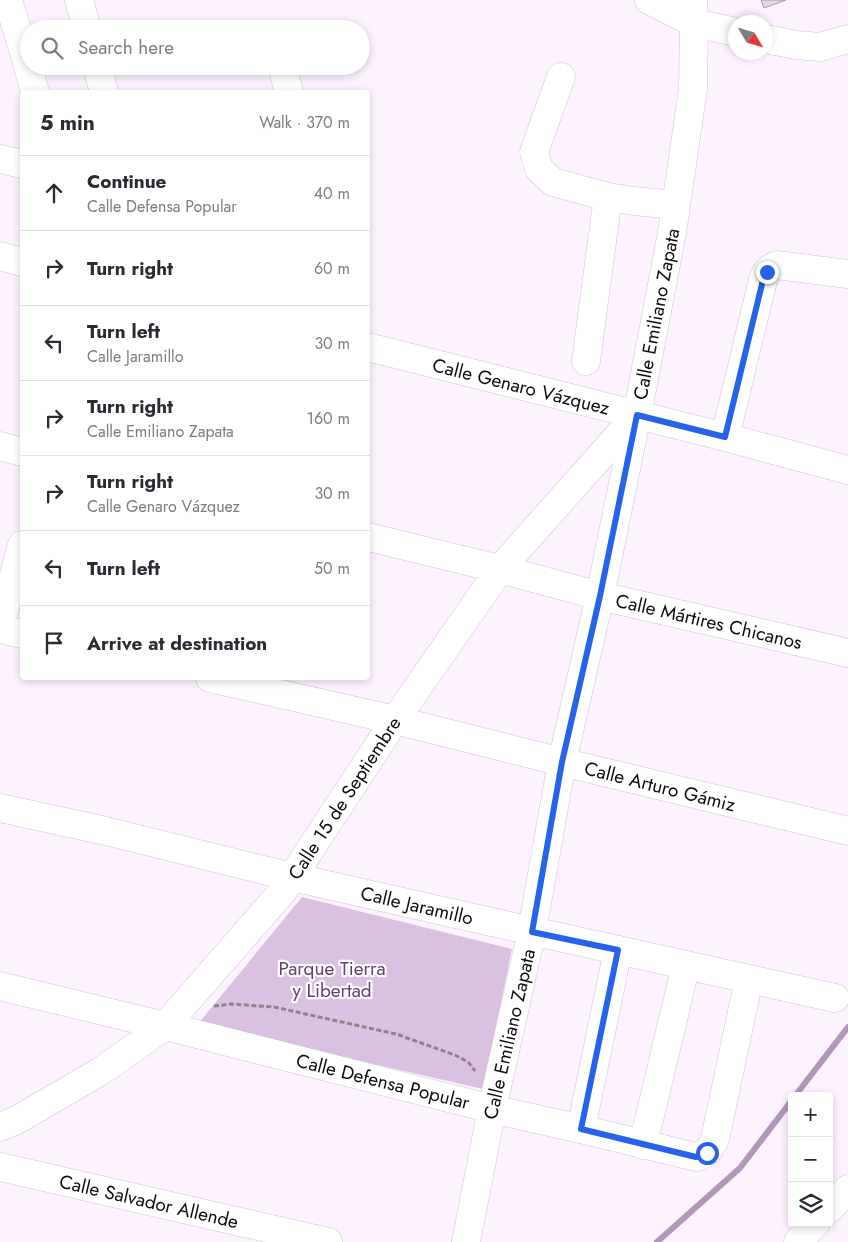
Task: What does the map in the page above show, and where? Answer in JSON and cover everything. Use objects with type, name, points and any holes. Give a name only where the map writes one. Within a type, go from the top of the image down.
[{"type":"street","points":[[8,0],[20,39]]},
{"type":"street","points":[[79,0],[85,20]]},
{"type":"street","points":[[649,0],[694,11],[728,28]]},
{"type":"street","name":"Calle Emiliano Zapata","points":[[466,1242],[492,1109],[532,932],[562,762],[600,596],[672,233],[693,89],[694,11]]},
{"type":"street","points":[[773,40],[796,45],[820,47],[848,39]]},
{"type":"street","points":[[30,75],[34,90]]},
{"type":"street","points":[[99,75],[103,90]]},
{"type":"street","points":[[284,75],[288,90]]},
{"type":"street","points":[[561,77],[534,152],[539,169],[553,182],[634,201],[676,205]]},
{"type":"street","points":[[0,159],[20,164]]},
{"type":"street","points":[[586,361],[608,196]]},
{"type":"street","points":[[0,256],[20,261]]},
{"type":"street","points":[[725,437],[763,280],[767,272],[771,267],[777,265],[848,274]]},
{"type":"street","name":"Calle Genaro Vázquez","points":[[370,348],[848,470]]},
{"type":"street","name":"Calle 15 de Septiembre","points":[[0,1127],[17,1120],[101,1071],[165,1026],[283,891],[396,720],[500,569],[637,415]]},
{"type":"street","points":[[0,446],[20,451]]},
{"type":"street","name":"Calle Mártires Chicanos","points":[[370,537],[500,569],[600,596],[848,653]]},
{"type":"street","points":[[0,625],[20,552]]},
{"type":"street","points":[[0,629],[20,634]]},
{"type":"street","name":"Calle Arturo Gámiz","points":[[219,680],[396,720],[848,831]]},
{"type":"street","name":"Calle Jaramillo","points":[[0,808],[106,831],[292,877],[532,932],[836,998]]},
{"type":"street","points":[[581,1129],[618,950]]},
{"type":"street","points":[[643,1145],[686,965]]},
{"type":"street","name":"Calle Defensa Popular","points":[[0,986],[492,1109],[696,1157],[702,1156],[710,1149],[715,1139],[749,979]]},
{"type":"street","name":"Calle Salvador Allende","points":[[0,1167],[328,1242]]},
{"type":"street","points":[[833,1205],[848,1189]]},
{"type":"street","points":[[798,1242],[812,1227]]},
{"type":"path","points":[[206,1007],[232,1004],[274,1007],[396,1034],[468,1062],[474,1068],[476,1075]]},
{"type":"green space","name":"Parque Tierra y Libertad","points":[[302,897],[512,949],[483,1089],[198,1024]]},
{"type":"building","points":[[761,0],[786,0],[764,8]]},
{"type":"waterway","points":[[798,1092],[848,1027]]},
{"type":"waterway","points":[[657,1242],[740,1168],[788,1105]]},
{"type":"route","points":[[707,1153],[696,1157],[581,1129],[618,950],[532,932],[562,762],[600,596],[637,415],[725,437],[763,280],[767,272]]}]
